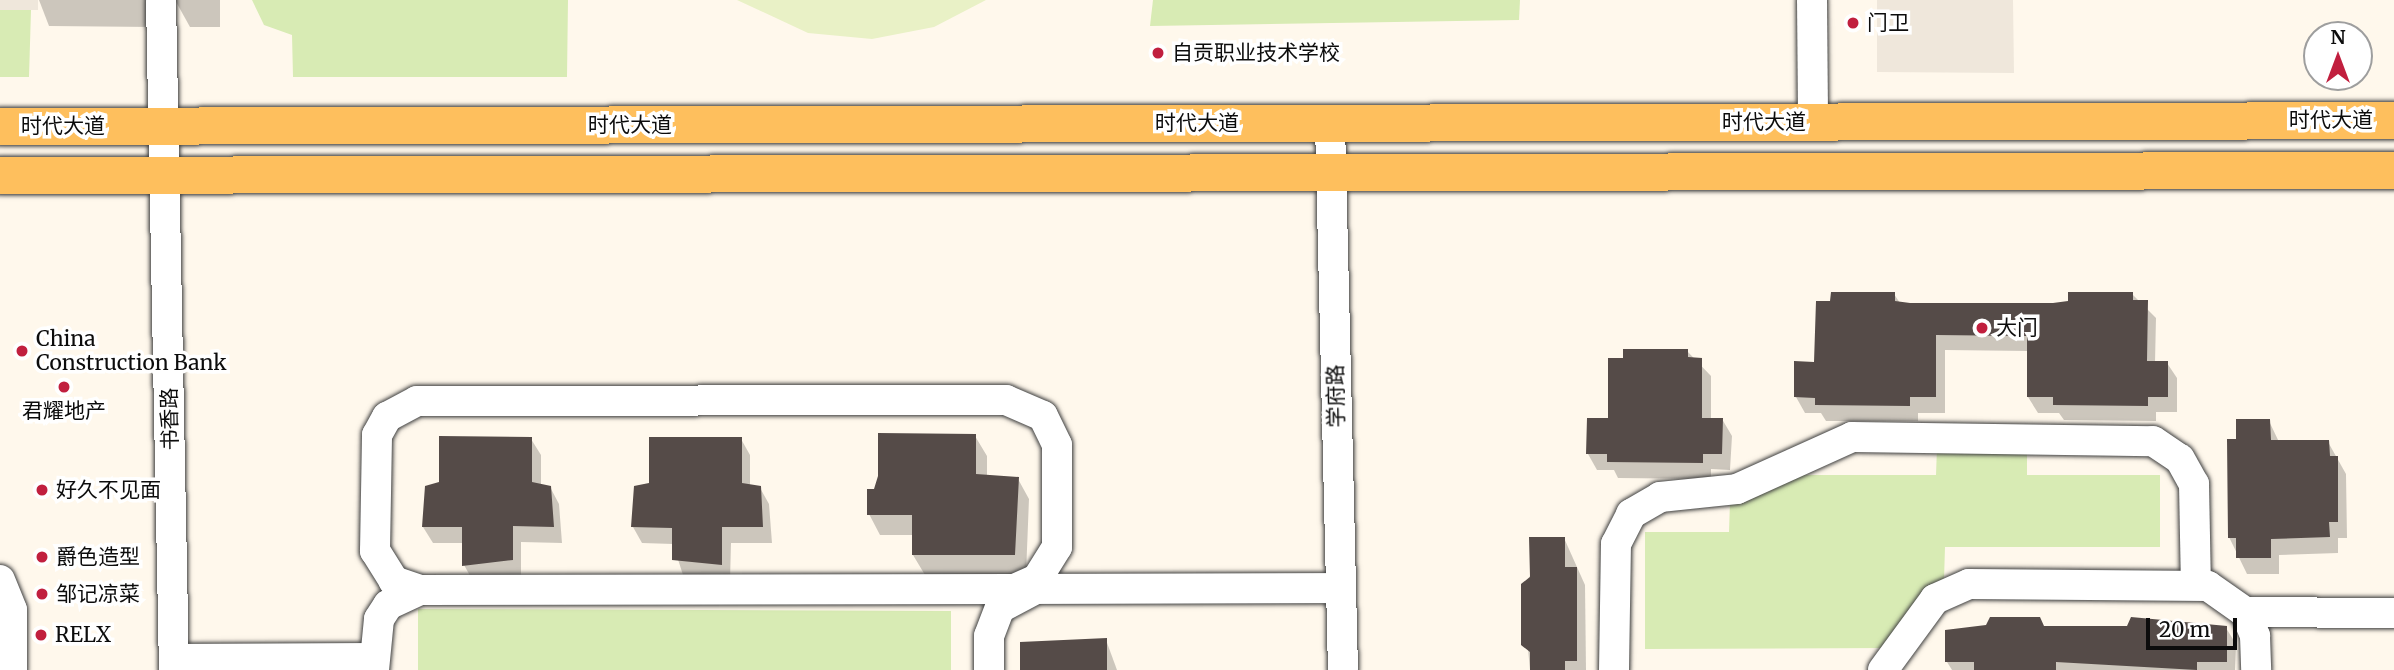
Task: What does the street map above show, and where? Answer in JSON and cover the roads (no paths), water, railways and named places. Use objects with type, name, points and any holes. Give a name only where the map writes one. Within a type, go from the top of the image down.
[{"type":"main road","name":"时代大道","points":[[0,126],[2394,120]]},
{"type":"main road","points":[[0,175],[2394,170]]},
{"type":"street","name":"书香路","points":[[161,0],[174,664]]},
{"type":"street","points":[[1812,0],[1813,122]]},
{"type":"street","name":"学府路","points":[[1330,123],[1343,670]]},
{"type":"street","points":[[374,654],[377,435],[387,417],[417,401],[993,400],[1033,408],[1051,427],[1057,445],[1056,548],[1036,589],[1004,604],[989,636],[989,670]]},
{"type":"street","points":[[1614,670],[1616,544],[1631,514],[1660,497],[1737,489],[1852,437],[2153,441],[2180,459],[2194,484],[2196,584]]},
{"type":"street","points":[[374,540],[379,562],[394,581],[420,590],[1341,589]]},
{"type":"street","points":[[1036,589],[1056,548]]},
{"type":"street","points":[[0,580],[12,610],[12,670]]},
{"type":"street","points":[[1883,670],[1935,599],[1956,587],[2196,584],[2221,590],[2245,612],[2255,636],[2256,670]]},
{"type":"street","points":[[935,589],[970,602],[989,636]]},
{"type":"street","points":[[374,654],[388,605],[420,590]]},
{"type":"street","points":[[2245,612],[2394,613]]},
{"type":"street","points":[[174,664],[374,654]]},
{"type":"place","name":"门卫","points":[[1853,23]]},
{"type":"place","name":"自贡职业技术学校","points":[[1158,53]]},
{"type":"place","name":"大门","points":[[1982,328]]},
{"type":"place","name":"China Construction Bank","points":[[22,351]]},
{"type":"place","name":"君耀地产","points":[[64,387]]},
{"type":"place","name":"好久不见面","points":[[42,490]]},
{"type":"place","name":"爵色造型","points":[[42,557]]},
{"type":"place","name":"邹记凉菜","points":[[42,594]]},
{"type":"place","name":"RELX","points":[[41,635]]}]
